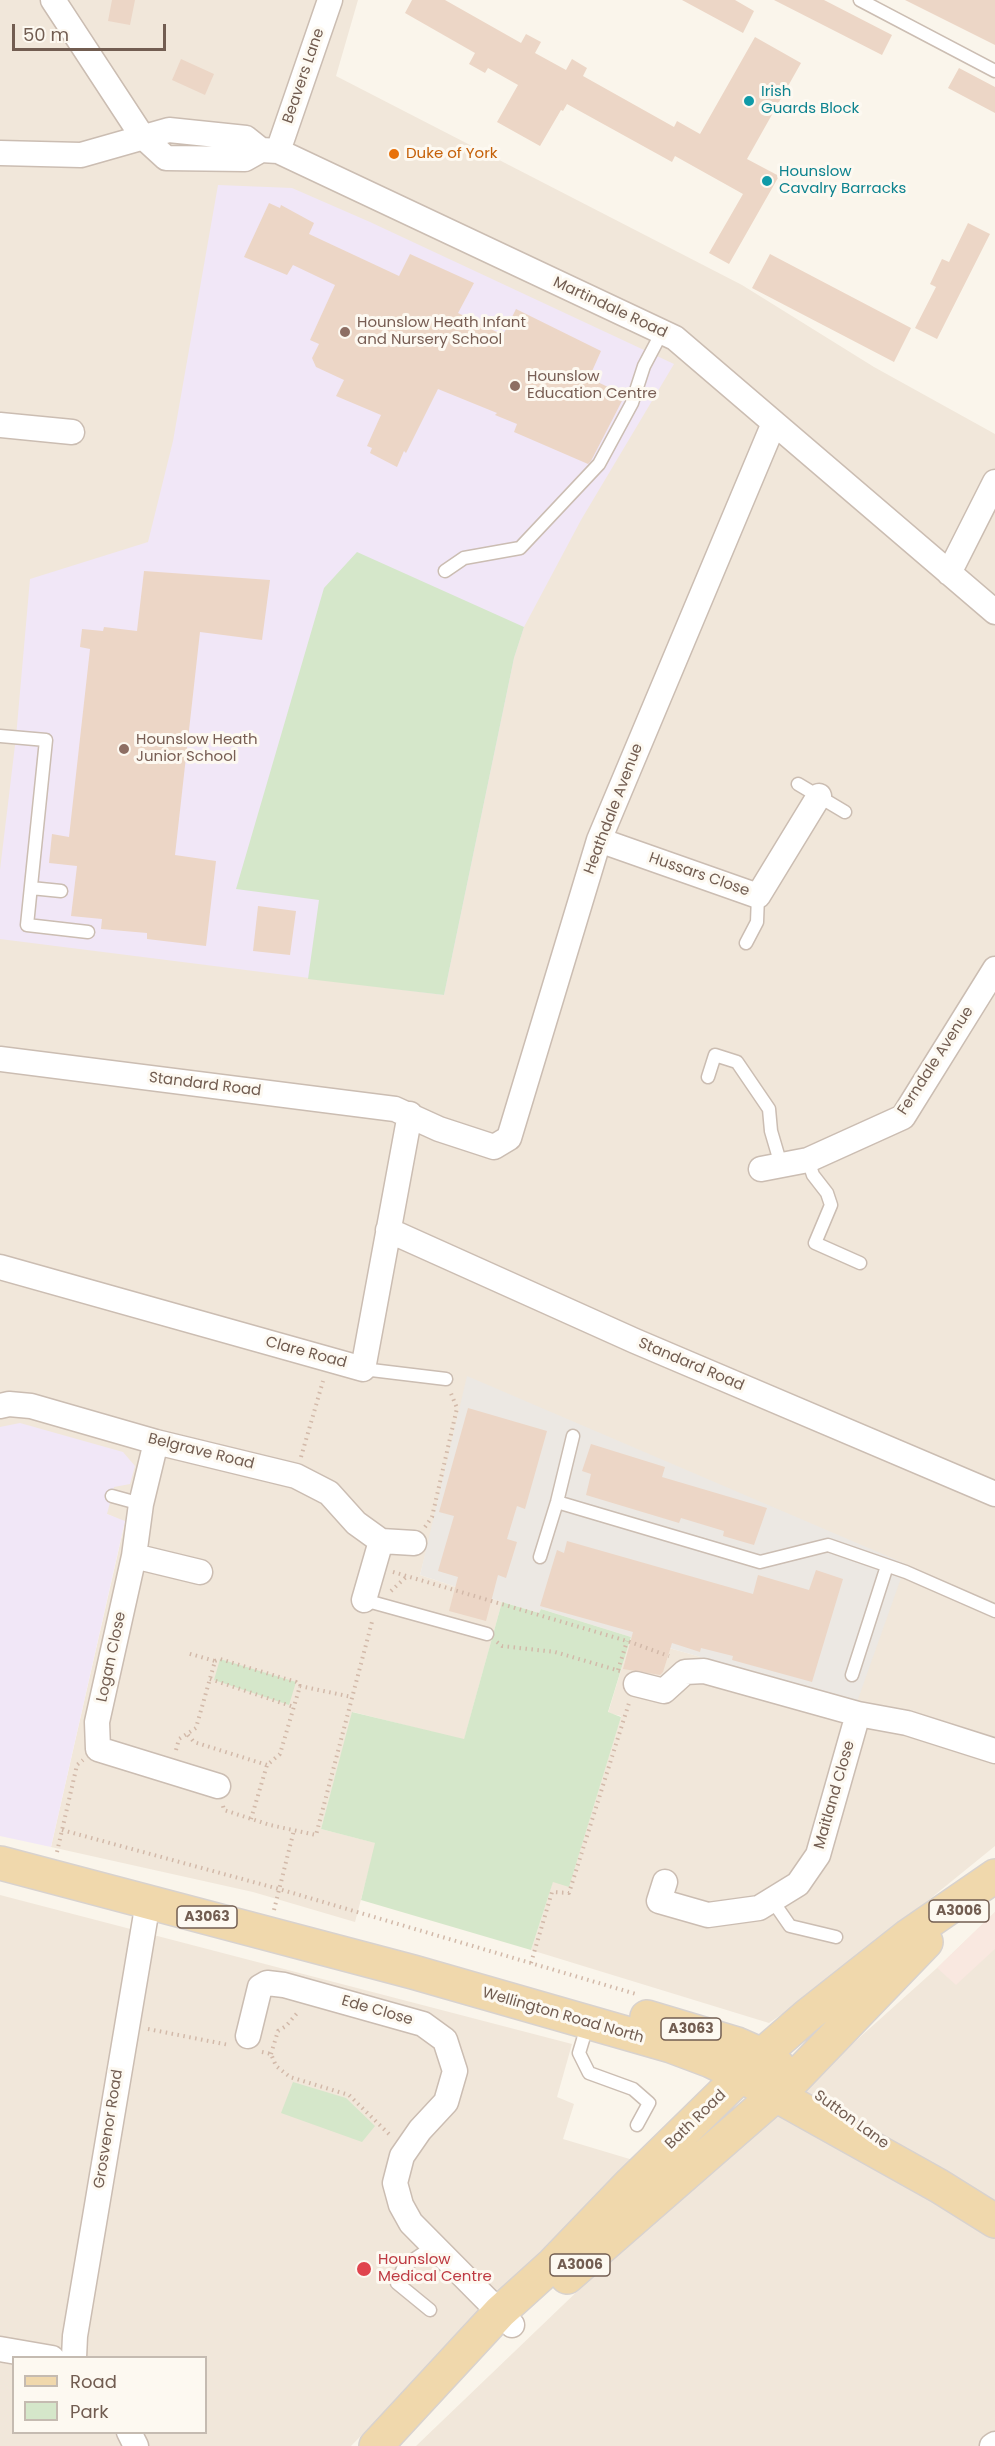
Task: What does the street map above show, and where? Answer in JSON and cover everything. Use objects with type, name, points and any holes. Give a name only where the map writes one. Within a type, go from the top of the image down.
[{"type":"main road","name":"Wellington Road North","points":[[0,1863],[413,1972],[768,2076]]},
{"type":"main road","name":"Bath Road","points":[[376,2446],[425,2395],[506,2318],[768,2076],[922,1945],[995,1876]]},
{"type":"main road","name":"Bath Road","points":[[506,2318],[553,2264],[631,2183],[768,2076],[808,2015],[908,1935],[995,1876]]},
{"type":"main road","name":"Wellington Road North","points":[[413,1972],[466,1978],[618,2009],[709,2034],[768,2076]]},
{"type":"main road","name":"Sutton Lane","points":[[768,2076],[995,2221]]},
{"type":"street","points":[[53,0],[142,136],[166,158],[245,159],[269,151]]},
{"type":"street","name":"Beavers Lane","points":[[269,151],[330,0]]},
{"type":"street","points":[[0,153],[81,155],[142,136]]},
{"type":"street","name":"Martindale Road","points":[[269,151],[675,338],[995,612]]},
{"type":"street","name":"Heathdale Avenue","points":[[410,1114],[439,1129],[494,1147],[509,1138],[599,840],[774,423]]},
{"type":"street","points":[[0,425],[72,432]]},
{"type":"street","points":[[949,573],[995,482]]},
{"type":"street","name":"Hussars Close","points":[[599,840],[758,896],[819,796]]},
{"type":"street","name":"Ferndale Avenue","points":[[771,1167],[808,1160],[903,1117],[995,969]]},
{"type":"street","name":"Standard Road","points":[[0,1059],[395,1109],[410,1114]]},
{"type":"street","name":"Clare Road","points":[[0,1267],[363,1369],[410,1114]]},
{"type":"street","name":"Standard Road","points":[[388,1230],[635,1341],[995,1494]]},
{"type":"street","name":"Belgrave Road","points":[[0,1406],[9,1404],[31,1406],[156,1442],[296,1476],[329,1493],[356,1523],[381,1541]]},
{"type":"street","name":"Logan Close","points":[[98,1749],[97,1722],[134,1556],[141,1504],[156,1442]]},
{"type":"street","points":[[370,1602],[374,1566],[381,1541],[414,1543]]},
{"type":"street","points":[[134,1556],[200,1572]]},
{"type":"street","points":[[627,1677],[664,1691],[685,1672],[704,1671],[858,1714],[907,1723],[995,1751]]},
{"type":"street","name":"Maitland Close","points":[[665,1882],[659,1901],[708,1915],[759,1908],[798,1884],[818,1855],[858,1714]]},
{"type":"street","points":[[98,1749],[218,1786]]},
{"type":"street","name":"Grosvenor Road","points":[[74,2356],[77,2325],[148,1902]]},
{"type":"street","name":"Ede Close","points":[[245,2044],[260,1987],[267,1983],[284,1985],[423,2024],[444,2040],[455,2071],[446,2103],[420,2130],[402,2156],[395,2183],[401,2205],[411,2223],[506,2318]]},
{"type":"street","points":[[0,2349],[40,2356]]},
{"type":"lane","points":[[860,0],[995,71]]},
{"type":"lane","points":[[445,571],[464,558],[520,548],[599,464],[632,403],[644,366],[662,332]]},
{"type":"lane","points":[[0,736],[46,740],[27,925],[88,932]]},
{"type":"lane","points":[[798,784],[845,812]]},
{"type":"lane","points":[[31,888],[61,891]]},
{"type":"lane","points":[[746,943],[757,922],[758,896]]},
{"type":"lane","points":[[708,1077],[715,1055],[737,1062],[769,1109],[771,1167]]},
{"type":"lane","points":[[808,1160],[813,1174],[827,1193],[831,1205],[815,1243],[860,1263]]},
{"type":"lane","points":[[363,1369],[446,1379]]},
{"type":"lane","points":[[540,1557],[557,1502],[573,1436]]},
{"type":"lane","points":[[112,1496],[141,1504]]},
{"type":"lane","points":[[557,1502],[760,1562],[828,1545],[887,1566],[995,1611]]},
{"type":"lane","points":[[852,1675],[887,1566]]},
{"type":"lane","points":[[370,1602],[487,1634]]},
{"type":"lane","points":[[772,1900],[790,1926],[836,1937]]},
{"type":"lane","points":[[588,2022],[579,2054],[589,2073],[633,2089],[649,2103],[637,2125]]},
{"type":"lane","points":[[430,2310],[397,2283],[405,2266],[434,2246]]},
{"type":"path","points":[[296,1476],[329,1360]]},
{"type":"path","points":[[414,1543],[432,1517],[457,1408],[446,1379]]},
{"type":"path","points":[[374,1566],[627,1641],[668,1655],[685,1672]]},
{"type":"path","points":[[218,1786],[224,1810],[316,1835],[352,1697],[370,1602],[406,1577]]},
{"type":"path","points":[[487,1634],[502,1646],[555,1652],[627,1677]]},
{"type":"path","points":[[531,1963],[552,1892],[569,1893],[627,1677],[627,1641]]},
{"type":"path","points":[[187,1653],[216,1661],[220,1659],[296,1682],[300,1686],[352,1697]]},
{"type":"path","points":[[170,1771],[179,1739],[196,1728],[216,1661]]},
{"type":"path","points":[[210,1679],[294,1707]]},
{"type":"path","points":[[251,1819],[267,1765],[280,1754],[300,1686]]},
{"type":"path","points":[[188,1735],[194,1742],[267,1765]]},
{"type":"path","points":[[51,1876],[77,1765],[98,1749]]},
{"type":"path","points":[[62,1830],[279,1889],[645,1997]]},
{"type":"path","points":[[268,1934],[294,1830]]},
{"type":"path","points":[[126,2025],[245,2044],[271,2054],[276,2066],[290,2078],[349,2095],[393,2138]]},
{"type":"shaded area","points":[[0,0],[358,0],[336,76],[742,285],[874,367],[995,434],[995,1846],[819,1989],[769,2023],[531,1950],[553,1881],[569,1886],[621,1716],[608,1713],[631,1637],[857,1702],[431,1532],[420,1575],[502,1602],[464,1740],[353,1712],[321,1829],[376,1843],[355,1922],[253,1892],[51,1847],[125,1522],[107,1514],[0,1427]]},
{"type":"shaded area","points":[[218,185],[292,188],[674,364],[581,520],[524,627],[514,658],[444,995],[0,939],[0,870],[16,737],[30,579],[148,542],[173,441]]},
{"type":"shaded area","points":[[467,1376],[906,1564],[857,1702],[541,1609],[539,1613],[420,1575]]},
{"type":"shaded area","points":[[20,1423],[123,1452],[135,1466],[130,1484],[114,1487],[107,1514],[125,1521],[51,1847],[0,1836],[0,1427]]},
{"type":"shaded area","points":[[0,1895],[572,2044],[557,2097],[574,2104],[563,2139],[633,2160],[351,2446],[0,2446]]},
{"type":"shaded area","points":[[995,1912],[995,2446],[416,2446],[587,2282],[937,1968]]},
{"type":"shaded area","points":[[995,1912],[995,1949],[956,1985],[937,1968]]},
{"type":"green space","points":[[357,552],[524,627],[514,658],[444,995],[308,979],[319,900],[236,889],[324,588]]},
{"type":"green space","points":[[502,1602],[539,1613],[541,1609],[631,1637],[608,1712],[621,1717],[569,1887],[553,1882],[531,1950],[361,1900],[375,1843],[321,1829],[352,1712],[464,1739]]},
{"type":"green space","points":[[220,1659],[296,1682],[289,1705],[214,1680]]},
{"type":"green space","points":[[293,2082],[346,2098],[375,2126],[362,2142],[281,2113]]},
{"type":"building","points":[[112,0],[135,0],[130,25],[108,21]]},
{"type":"building","points":[[412,0],[445,0],[521,43],[526,34],[541,42],[535,53],[566,70],[572,59],[587,68],[583,76],[674,127],[677,121],[700,134],[755,37],[801,63],[747,159],[779,176],[729,264],[709,253],[743,194],[675,156],[672,162],[567,104],[563,111],[561,110],[540,146],[497,122],[518,85],[488,68],[485,73],[469,64],[475,53],[405,13]]},
{"type":"building","points":[[682,0],[735,0],[754,11],[743,33]]},
{"type":"building","points":[[774,0],[824,0],[892,35],[882,55]]},
{"type":"building","points":[[905,0],[995,0],[995,45]]},
{"type":"building","points":[[181,59],[214,74],[205,95],[172,80]]},
{"type":"building","points":[[959,68],[995,87],[995,113],[948,88]]},
{"type":"building","points":[[269,203],[280,208],[281,205],[314,223],[309,234],[399,276],[410,254],[474,283],[458,313],[503,335],[516,309],[601,351],[589,378],[625,395],[591,461],[588,464],[514,432],[517,424],[495,415],[497,413],[438,389],[397,467],[370,453],[372,448],[367,446],[381,415],[336,396],[344,380],[316,367],[312,358],[319,344],[310,340],[335,285],[293,265],[287,275],[244,257]]},
{"type":"building","points":[[968,223],[990,234],[937,339],[915,328],[936,287],[930,284],[942,259],[949,262]]},
{"type":"building","points":[[770,254],[911,328],[894,362],[752,288]]},
{"type":"building","points":[[144,571],[270,580],[262,640],[200,632],[175,855],[216,861],[206,946],[147,939],[147,933],[101,929],[102,919],[71,916],[77,866],[49,863],[52,834],[69,837],[90,649],[80,647],[82,629],[103,631],[104,627],[137,631]]},
{"type":"building","points":[[258,906],[296,911],[290,955],[253,951]]},
{"type":"building","points":[[468,1408],[547,1431],[525,1509],[517,1506],[507,1539],[517,1542],[506,1578],[498,1575],[486,1621],[449,1611],[458,1577],[438,1571],[454,1516],[439,1512]]},
{"type":"building","points":[[591,1444],[665,1467],[662,1477],[767,1508],[754,1545],[723,1536],[724,1531],[681,1518],[679,1523],[586,1495],[591,1474],[582,1471]]},
{"type":"building","points":[[567,1541],[753,1594],[758,1575],[809,1590],[816,1570],[843,1579],[812,1682],[732,1660],[733,1656],[701,1648],[700,1652],[672,1643],[660,1675],[623,1669],[633,1632],[540,1606],[557,1550],[564,1553]]},
{"type":"place","name":"Irish Guards Block","points":[[749,101]]},
{"type":"place","name":"Duke of York","points":[[394,154]]},
{"type":"place","name":"Hounslow Cavalry Barracks","points":[[767,181]]},
{"type":"place","name":"Hounslow Heath Infant and Nursery School","points":[[345,332]]},
{"type":"place","name":"Hounslow Education Centre","points":[[515,386]]},
{"type":"place","name":"Hounslow Heath Junior School","points":[[124,749]]},
{"type":"place","name":"Hounslow Medical Centre","points":[[364,2269]]}]
